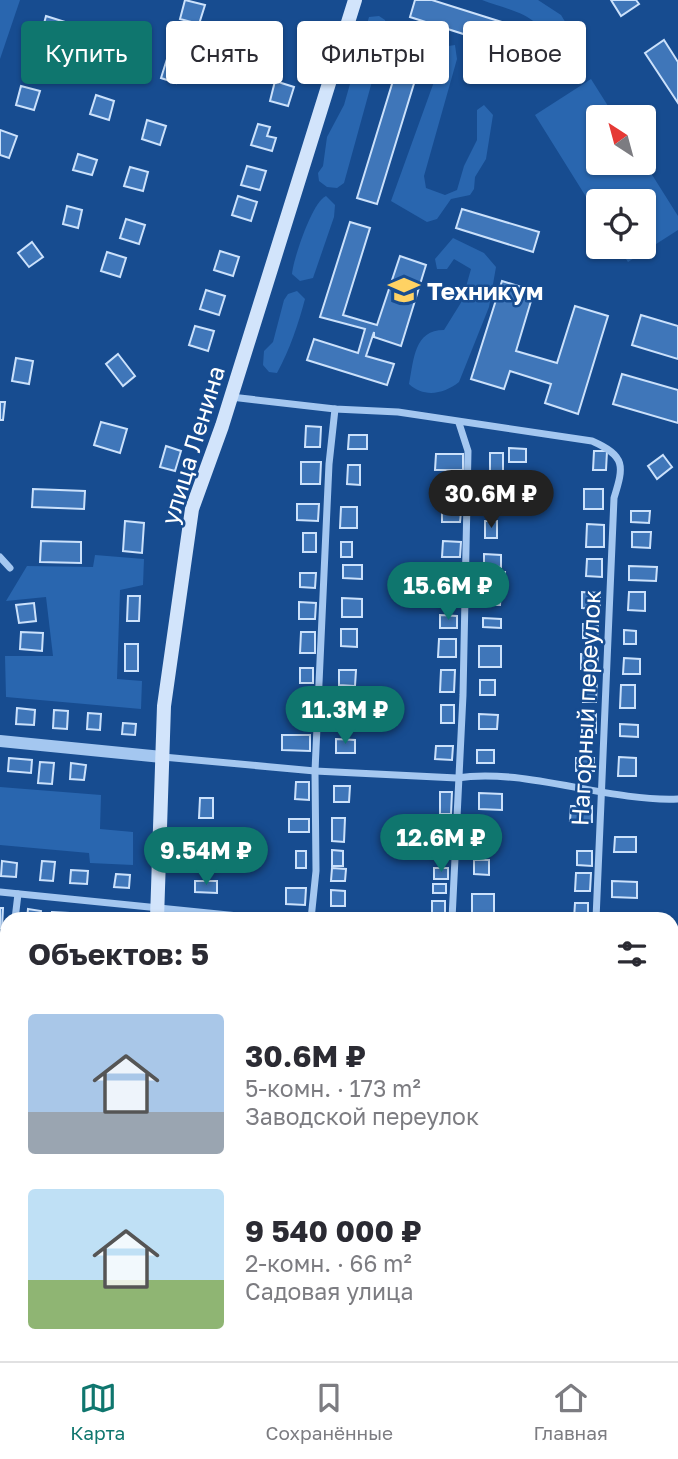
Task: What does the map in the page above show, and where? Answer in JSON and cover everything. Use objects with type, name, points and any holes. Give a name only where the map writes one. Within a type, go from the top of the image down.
[{"type":"main road","name":"улица Ленина","points":[[157,912],[168,668],[190,520],[355,0]]},
{"type":"street","points":[[231,397],[335,409],[398,412],[458,423],[468,451],[463,695],[452,912]]},
{"type":"street","points":[[312,912],[316,871],[316,771],[329,464],[335,409]]},
{"type":"street","name":"Нагорный переулок","points":[[458,423],[592,441],[607,447],[621,463],[622,473],[614,498],[599,793],[596,912]]},
{"type":"street","points":[[0,557],[10,568]]},
{"type":"street","points":[[0,741],[316,771],[457,778],[491,775],[599,793],[678,799]]},
{"type":"street","points":[[0,892],[143,912]]},
{"type":"street","points":[[16,912],[18,894]]},
{"type":"shaded area","points":[[0,0],[20,0],[0,59]]},
{"type":"shaded area","points":[[482,0],[538,0],[561,15],[565,21],[532,21]]},
{"type":"shaded area","points":[[379,16],[385,21],[368,21],[369,17]]},
{"type":"shaded area","points":[[455,45],[457,59],[424,176],[426,188],[445,195],[457,190],[464,166],[477,140],[477,110],[484,105],[493,115],[486,159],[475,177],[474,189],[470,195],[451,199],[437,219],[427,222],[391,201],[433,84],[449,84],[449,46]]},
{"type":"shaded area","points":[[591,79],[607,105],[586,105],[586,175],[652,175],[678,216],[678,230],[656,244],[656,189],[586,189],[586,197],[535,115]]},
{"type":"shaded area","points":[[350,84],[371,84],[344,183],[337,188],[327,187],[319,181],[318,173],[323,166],[327,137],[344,105]]},
{"type":"shaded area","points":[[326,196],[335,205],[334,217],[313,278],[300,281],[292,274],[296,257],[309,220]]},
{"type":"shaded area","points":[[453,238],[484,253],[496,267],[489,307],[459,382],[441,392],[427,393],[409,384],[414,356],[421,340],[434,331],[444,330],[462,301],[471,269],[454,259],[447,269],[437,269],[435,259]]},
{"type":"shaded area","points":[[297,291],[305,299],[296,328],[277,373],[269,372],[263,365],[264,351],[273,342],[284,300],[288,294]]},
{"type":"shaded area","points":[[95,555],[144,559],[143,585],[120,590],[117,679],[142,681],[141,709],[6,697],[5,656],[53,656],[46,597],[6,601],[27,566],[93,567]]},
{"type":"shaded area","points":[[0,787],[101,795],[100,829],[133,832],[133,865],[90,863],[89,853],[0,845]]},
{"type":"building","points":[[185,0],[205,5],[200,21],[180,19]]},
{"type":"building","points":[[415,0],[432,0],[498,21],[463,21],[463,34],[449,29],[449,21],[423,21],[410,17]]},
{"type":"building","points":[[611,0],[636,0],[639,4],[621,16]]},
{"type":"building","points":[[46,16],[62,21],[45,21]]},
{"type":"building","points":[[664,40],[678,62],[678,103],[645,53]]},
{"type":"building","points":[[166,62],[166,80],[161,78]]},
{"type":"building","points":[[274,84],[294,87],[288,106],[270,101]]},
{"type":"building","points":[[392,84],[414,84],[377,204],[357,198]]},
{"type":"building","points":[[21,86],[40,91],[34,110],[16,105]]},
{"type":"building","points":[[96,95],[114,101],[109,120],[90,114]]},
{"type":"building","points":[[147,120],[166,126],[160,145],[142,139]]},
{"type":"building","points":[[258,124],[270,127],[267,136],[276,138],[272,151],[251,145]]},
{"type":"building","points":[[0,130],[17,136],[9,158],[0,155]]},
{"type":"building","points":[[78,154],[97,160],[92,175],[73,170]]},
{"type":"building","points":[[247,166],[266,171],[260,190],[241,185]]},
{"type":"building","points":[[130,167],[148,172],[143,191],[124,186]]},
{"type":"building","points":[[238,196],[257,202],[251,221],[232,215]]},
{"type":"building","points":[[67,206],[82,210],[78,228],[63,224]]},
{"type":"building","points":[[462,209],[539,232],[533,252],[456,228]]},
{"type":"building","points":[[126,219],[145,225],[139,244],[120,238]]},
{"type":"building","name":"Техникум","points":[[350,222],[370,228],[343,315],[377,325],[400,256],[426,265],[401,346],[374,337],[374,332],[366,356],[394,364],[387,385],[307,360],[314,339],[358,353],[365,329],[320,317]]},
{"type":"building","points":[[32,242],[43,257],[29,267],[18,253]]},
{"type":"building","points":[[220,251],[239,257],[233,276],[214,270]]},
{"type":"building","points":[[107,252],[126,258],[120,277],[101,271]]},
{"type":"building","points":[[502,281],[534,291],[516,351],[557,363],[575,306],[608,316],[578,414],[545,403],[551,384],[510,371],[504,389],[471,379]]},
{"type":"building","points":[[206,290],[225,296],[219,315],[200,309]]},
{"type":"building","points":[[641,315],[678,326],[678,359],[632,345]]},
{"type":"building","points":[[195,326],[214,331],[208,351],[189,345]]},
{"type":"building","points":[[118,354],[135,376],[123,386],[106,364]]},
{"type":"building","points":[[16,358],[33,361],[29,384],[12,381]]},
{"type":"building","points":[[622,374],[678,390],[678,423],[613,404]]},
{"type":"building","points":[[0,402],[5,402],[3,420],[0,420]]},
{"type":"building","points":[[101,422],[127,429],[120,453],[94,445]]},
{"type":"building","points":[[306,426],[321,427],[320,447],[305,447]]},
{"type":"building","points":[[349,435],[367,435],[367,449],[348,449]]},
{"type":"building","points":[[166,446],[181,451],[175,471],[160,467]]},
{"type":"building","points":[[509,448],[526,449],[526,462],[509,462]]},
{"type":"building","points":[[594,451],[607,451],[606,470],[593,470]]},
{"type":"building","points":[[490,453],[503,453],[503,473],[490,473]]},
{"type":"building","points":[[436,454],[463,454],[463,470],[435,470]]},
{"type":"building","points":[[663,455],[672,467],[657,479],[648,466]]},
{"type":"building","points":[[301,462],[321,462],[320,484],[301,484]]},
{"type":"building","points":[[348,465],[360,465],[360,485],[347,484]]},
{"type":"building","points":[[440,484],[462,485],[462,499],[439,499]]},
{"type":"building","points":[[485,487],[506,487],[506,500],[485,500]]},
{"type":"building","points":[[33,489],[85,491],[84,509],[32,507]]},
{"type":"building","points":[[584,489],[603,489],[603,509],[584,509]]},
{"type":"building","points":[[297,504],[319,504],[318,521],[297,520]]},
{"type":"building","points":[[341,507],[357,507],[357,528],[340,528]]},
{"type":"building","points":[[442,511],[461,512],[460,522],[442,522]]},
{"type":"building","points":[[631,511],[650,511],[649,523],[631,522]]},
{"type":"building","points":[[125,521],[144,523],[142,553],[123,551]]},
{"type":"building","points":[[485,521],[497,521],[497,538],[485,538]]},
{"type":"building","points":[[587,524],[604,525],[604,547],[586,547]]},
{"type":"building","points":[[632,532],[651,532],[650,548],[632,547]]},
{"type":"building","points":[[303,533],[316,533],[316,552],[303,552]]},
{"type":"building","points":[[41,541],[81,542],[81,563],[40,562]]},
{"type":"building","points":[[443,541],[461,542],[460,557],[442,557]]},
{"type":"building","points":[[341,542],[352,542],[352,557],[341,557]]},
{"type":"building","points":[[484,554],[501,555],[501,567],[484,566]]},
{"type":"building","points":[[587,559],[602,559],[602,577],[586,576]]},
{"type":"building","points":[[343,565],[362,565],[362,579],[343,578]]},
{"type":"building","points":[[629,566],[657,567],[656,581],[629,580]]},
{"type":"building","points":[[436,571],[460,571],[460,587],[435,586]]},
{"type":"building","points":[[484,572],[505,572],[504,587],[484,587]]},
{"type":"building","points":[[300,573],[316,573],[315,588],[300,587]]},
{"type":"building","points":[[483,590],[501,591],[500,605],[483,605]]},
{"type":"building","points":[[582,592],[600,593],[600,609],[582,608]]},
{"type":"building","points":[[629,592],[645,592],[645,611],[628,610]]},
{"type":"building","points":[[128,596],[140,596],[139,621],[127,621]]},
{"type":"building","points":[[342,598],[362,599],[362,617],[342,617]]},
{"type":"building","points":[[299,602],[316,603],[315,619],[299,619]]},
{"type":"building","points":[[34,603],[36,621],[19,623],[16,605]]},
{"type":"building","points":[[440,615],[457,616],[457,628],[440,628]]},
{"type":"building","points":[[483,618],[501,619],[501,628],[483,627]]},
{"type":"building","points":[[583,624],[598,625],[598,638],[583,638]]},
{"type":"building","points":[[341,629],[357,629],[357,647],[341,646]]},
{"type":"building","points":[[624,630],[636,631],[636,644],[624,644]]},
{"type":"building","points":[[21,632],[43,633],[42,651],[20,649]]},
{"type":"building","points":[[301,632],[315,632],[315,653],[300,653]]},
{"type":"building","points":[[439,639],[456,639],[456,657],[438,657]]},
{"type":"building","points":[[125,644],[138,644],[138,671],[125,671]]},
{"type":"building","points":[[479,646],[501,646],[501,667],[479,667]]},
{"type":"building","points":[[581,654],[598,655],[597,670],[581,669]]},
{"type":"building","points":[[624,658],[640,659],[640,674],[623,674]]},
{"type":"building","points":[[300,668],[313,668],[313,683],[300,683]]},
{"type":"building","points":[[339,670],[356,670],[355,686],[339,685]]},
{"type":"building","points":[[441,670],[455,670],[454,692],[440,692]]},
{"type":"building","points":[[480,680],[495,680],[495,695],[480,695]]},
{"type":"building","points":[[584,680],[597,680],[596,702],[583,702]]},
{"type":"building","points":[[621,685],[635,685],[635,708],[620,708]]},
{"type":"building","points":[[300,692],[313,692],[313,709],[300,709]]},
{"type":"building","points":[[338,695],[352,695],[352,712],[337,712]]},
{"type":"building","points":[[441,705],[454,705],[454,723],[441,723]]},
{"type":"building","points":[[17,708],[35,710],[34,725],[16,724]]},
{"type":"building","points":[[54,710],[68,711],[67,729],[53,728]]},
{"type":"building","points":[[88,713],[101,714],[100,730],[87,729]]},
{"type":"building","points":[[479,714],[498,715],[497,729],[479,729]]},
{"type":"building","points":[[582,714],[596,714],[596,733],[582,733]]},
{"type":"building","points":[[123,723],[136,724],[135,735],[122,734]]},
{"type":"building","points":[[620,724],[638,725],[638,737],[620,736]]},
{"type":"building","points":[[282,735],[310,735],[310,751],[282,750]]},
{"type":"building","points":[[336,739],[355,740],[355,753],[336,753]]},
{"type":"building","points":[[436,746],[453,746],[452,760],[435,759]]},
{"type":"building","points":[[477,750],[494,750],[494,763],[477,763]]},
{"type":"building","points":[[619,757],[636,758],[636,776],[618,776]]},
{"type":"building","points":[[9,758],[32,760],[31,773],[8,771]]},
{"type":"building","points":[[576,758],[594,758],[594,771],[576,771]]},
{"type":"building","points":[[40,762],[54,763],[52,784],[38,783]]},
{"type":"building","points":[[71,763],[86,765],[84,780],[70,779]]},
{"type":"building","points":[[296,782],[309,782],[309,800],[295,799]]},
{"type":"building","points":[[334,786],[350,786],[349,802],[334,802]]},
{"type":"building","points":[[440,792],[452,792],[451,814],[440,814]]},
{"type":"building","points":[[479,793],[502,794],[502,810],[479,809]]},
{"type":"building","points":[[200,798],[213,798],[213,818],[199,818]]},
{"type":"building","points":[[571,806],[592,806],[592,822],[570,821]]},
{"type":"building","points":[[332,818],[345,818],[344,842],[332,841]]},
{"type":"building","points":[[289,819],[309,819],[309,832],[289,832]]},
{"type":"building","points":[[473,827],[492,827],[492,850],[472,849]]},
{"type":"building","points":[[198,833],[218,833],[218,850],[198,849]]},
{"type":"building","points":[[435,835],[448,836],[448,848],[435,848]]},
{"type":"building","points":[[615,837],[636,837],[636,852],[614,852]]},
{"type":"building","points":[[332,850],[343,851],[343,866],[332,866]]},
{"type":"building","points":[[296,851],[306,851],[306,868],[296,868]]},
{"type":"building","points":[[577,851],[592,851],[592,866],[577,865]]},
{"type":"building","points":[[474,860],[489,860],[489,875],[474,874]]},
{"type":"building","points":[[2,861],[17,863],[16,877],[1,876]]},
{"type":"building","points":[[42,861],[55,862],[53,881],[40,880]]},
{"type":"building","points":[[332,868],[346,869],[345,881],[331,881]]},
{"type":"building","points":[[434,868],[448,868],[448,879],[434,879]]},
{"type":"building","points":[[71,870],[88,871],[87,884],[70,883]]},
{"type":"building","points":[[576,873],[591,873],[590,891],[575,891]]},
{"type":"building","points":[[116,874],[130,875],[129,888],[114,887]]},
{"type":"building","points":[[195,881],[217,881],[217,893],[195,892]]},
{"type":"building","points":[[612,881],[637,882],[637,898],[612,897]]},
{"type":"building","points":[[433,884],[446,884],[446,893],[433,893]]},
{"type":"building","points":[[286,888],[306,888],[305,905],[286,904]]},
{"type":"building","points":[[331,890],[345,891],[345,906],[331,906]]},
{"type":"building","points":[[472,894],[494,894],[494,912],[472,912]]},
{"type":"building","points":[[432,901],[445,901],[445,912],[432,912]]},
{"type":"building","points":[[575,903],[588,903],[588,912],[574,912]]},
{"type":"place","name":"Техникум","points":[[404,290]]}]
